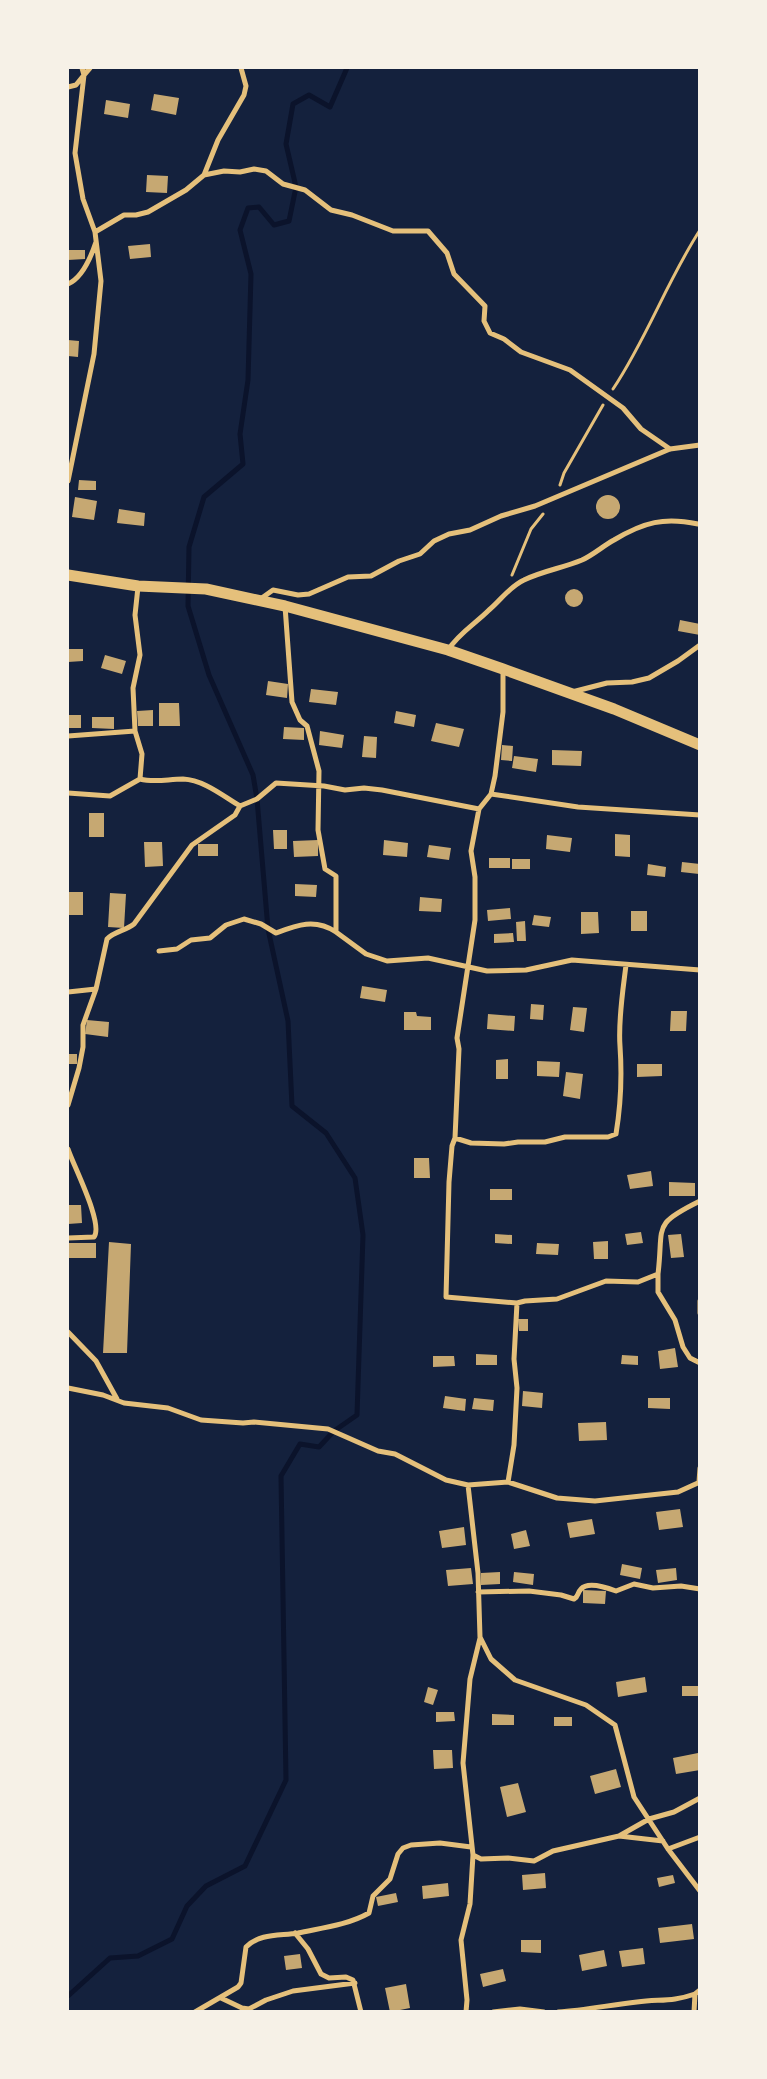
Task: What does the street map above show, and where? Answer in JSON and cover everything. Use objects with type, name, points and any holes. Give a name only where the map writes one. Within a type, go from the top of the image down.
[{"type":"highway","points":[[68,575],[138,586],[206,590],[256,602],[284,606],[448,650],[568,693],[700,745]]},
{"type":"street","points":[[68,481],[97,338],[96,327],[101,281],[95,232],[83,199],[75,153],[84,75],[82,68]]},
{"type":"street","points":[[68,87],[76,84],[90,68]]},
{"type":"street","points":[[95,232],[124,215],[148,212],[186,190],[204,175],[218,140],[244,95],[246,86],[241,68]]},
{"type":"street","points":[[204,175],[224,171],[240,172],[254,169],[266,171],[283,184],[305,190],[331,210],[360,218],[394,231],[428,231],[447,253],[454,274],[485,306],[484,321],[490,333],[504,339],[521,352],[570,370],[628,413],[641,429],[670,449]]},
{"type":"street","points":[[68,284],[74,281],[79,274],[96,241]]},
{"type":"street","points":[[256,602],[273,590],[298,595],[309,594],[348,577],[371,576],[399,560],[420,554],[434,541],[449,534],[470,530],[501,516],[555,498],[670,449],[700,445]]},
{"type":"street","points":[[448,650],[456,638],[485,615],[504,594],[524,580],[551,568],[581,560],[632,530],[658,520],[682,520],[698,524]]},
{"type":"street","points":[[138,586],[135,616],[140,655],[133,688],[135,731],[142,754],[140,780]]},
{"type":"street","points":[[284,606],[292,702],[300,720],[309,730],[310,744],[319,770],[318,830],[324,865],[327,871],[336,876],[336,932]]},
{"type":"street","points":[[568,693],[607,683],[632,682],[649,678],[700,645]]},
{"type":"street","points":[[503,669],[503,712],[491,794],[479,809],[471,851],[475,877],[475,912],[457,1038],[459,1049],[456,1138],[452,1146],[449,1182],[446,1297],[517,1303],[525,1300],[557,1299],[606,1281],[638,1282],[658,1274]]},
{"type":"street","points":[[68,736],[135,731]]},
{"type":"street","points":[[68,793],[110,796],[140,780],[150,782],[185,779],[210,788],[240,806]]},
{"type":"street","points":[[68,1105],[83,1048],[83,1025],[96,989],[108,938],[113,933],[124,931],[134,924],[192,845],[235,816],[240,806],[258,800],[276,784],[319,786],[345,790],[364,788],[397,792],[466,808],[479,809]]},
{"type":"street","points":[[491,794],[578,807],[700,815]]},
{"type":"street","points":[[159,951],[177,949],[191,940],[210,938],[226,925],[244,919],[261,924],[276,933],[309,923],[328,926],[347,942],[375,958],[392,961],[438,959],[468,968],[498,971],[526,970],[572,960],[626,965],[670,966],[700,970]]},
{"type":"street","points":[[456,1138],[471,1143],[504,1144],[545,1142],[565,1137],[608,1137],[616,1134],[620,1109],[622,1059],[620,1040],[626,965]]},
{"type":"street","points":[[68,992],[96,989]]},
{"type":"street","points":[[68,1149],[91,1205],[96,1234],[90,1238],[68,1238]]},
{"type":"street","points":[[700,1201],[670,1217],[661,1229],[658,1274],[658,1292],[675,1320],[683,1347],[690,1358],[700,1363]]},
{"type":"street","points":[[700,1301],[700,1313]]},
{"type":"street","points":[[508,1482],[514,1445],[517,1388],[514,1359],[517,1303]]},
{"type":"street","points":[[68,1332],[96,1361],[117,1400]]},
{"type":"street","points":[[68,1388],[124,1403],[168,1408],[201,1420],[254,1422],[328,1429],[369,1448],[395,1454],[446,1480],[468,1485],[508,1482],[557,1498],[595,1501],[678,1492],[699,1482],[700,1468]]},
{"type":"street","points":[[466,2012],[467,2000],[462,1940],[470,1904],[472,1847],[469,1802],[464,1784],[463,1763],[470,1680],[480,1637],[478,1592],[468,1485]]},
{"type":"street","points":[[478,1592],[530,1591],[561,1594],[574,1599],[581,1589],[589,1586],[604,1587],[616,1592],[634,1584],[653,1588],[682,1586],[700,1589]]},
{"type":"street","points":[[480,1637],[490,1658],[515,1680],[586,1705],[615,1725],[620,1736],[634,1797],[663,1841],[700,1891]]},
{"type":"street","points":[[472,1855],[481,1859],[508,1858],[534,1861],[553,1851],[618,1836],[649,1819],[659,1818],[700,1798]]},
{"type":"street","points":[[655,1827],[659,1818]]},
{"type":"street","points":[[618,1836],[663,1841]]},
{"type":"street","points":[[668,1848],[700,1837]]},
{"type":"street","points":[[195,2012],[238,1987],[241,1982],[245,1953],[250,1943],[274,1935],[347,1923],[369,1913],[373,1896],[390,1879],[398,1854],[407,1846],[450,1843],[472,1847]]},
{"type":"street","points":[[472,1867],[481,1859]]},
{"type":"street","points":[[295,1933],[308,1949],[321,1974],[329,1978],[350,1978],[355,1983],[361,2012]]},
{"type":"street","points":[[221,1998],[242,2008],[249,2009],[266,2000],[293,1991],[355,1983]]},
{"type":"street","points":[[558,2012],[600,2008],[639,2001],[671,2001],[697,1992],[694,2012]]},
{"type":"street","points":[[493,2012],[520,2009],[544,2012]]},
{"type":"path","points":[[504,594],[531,529],[555,498],[564,473],[629,366],[678,264],[700,230]]},
{"type":"building","points":[[154,94],[179,98],[176,115],[151,110]]},
{"type":"building","points":[[106,100],[130,104],[128,118],[104,114]]},
{"type":"building","points":[[147,175],[168,176],[167,193],[146,192]]},
{"type":"building","points":[[150,244],[151,257],[130,259],[128,246]]},
{"type":"building","points":[[68,250],[85,250],[85,259],[68,260]]},
{"type":"building","points":[[68,340],[79,341],[78,357],[68,356]]},
{"type":"building","points":[[79,480],[96,481],[96,490],[78,490]]},
{"type":"building","points":[[608,495],[616,499],[620,507],[616,515],[608,519],[600,515],[596,507],[600,499]]},
{"type":"building","points":[[75,497],[97,501],[94,520],[72,517]]},
{"type":"building","points":[[119,509],[145,513],[144,526],[117,523]]},
{"type":"building","points":[[574,589],[580,592],[583,598],[580,604],[574,607],[568,604],[565,598],[568,592]]},
{"type":"building","points":[[680,620],[700,624],[700,635],[678,631]]},
{"type":"building","points":[[68,649],[83,649],[83,661],[68,662]]},
{"type":"building","points":[[105,655],[126,661],[122,674],[101,668]]},
{"type":"building","points":[[268,681],[288,684],[287,698],[266,695]]},
{"type":"building","points":[[311,689],[338,692],[336,705],[309,702]]},
{"type":"building","points":[[159,703],[179,703],[180,726],[159,726]]},
{"type":"building","points":[[153,710],[153,726],[138,726],[137,711]]},
{"type":"building","points":[[396,711],[416,715],[414,727],[394,723]]},
{"type":"building","points":[[68,715],[81,715],[81,728],[68,728]]},
{"type":"building","points":[[92,717],[114,717],[114,729],[92,728]]},
{"type":"building","points":[[436,723],[464,729],[459,747],[431,741]]},
{"type":"building","points":[[284,727],[304,728],[304,740],[283,739]]},
{"type":"building","points":[[320,731],[344,735],[342,748],[319,745]]},
{"type":"building","points":[[364,736],[377,737],[376,758],[362,757]]},
{"type":"building","points":[[502,745],[513,746],[512,761],[501,760]]},
{"type":"building","points":[[552,750],[582,751],[581,766],[552,765]]},
{"type":"building","points":[[514,756],[538,759],[536,772],[512,768]]},
{"type":"building","points":[[89,813],[104,813],[104,837],[89,837]]},
{"type":"building","points":[[273,830],[287,830],[287,849],[274,849]]},
{"type":"building","points":[[615,834],[630,835],[630,857],[615,856]]},
{"type":"building","points":[[547,835],[572,838],[570,852],[546,849]]},
{"type":"building","points":[[318,840],[318,856],[294,857],[293,841]]},
{"type":"building","points":[[384,840],[408,843],[407,857],[383,855]]},
{"type":"building","points":[[144,842],[162,842],[163,866],[145,867]]},
{"type":"building","points":[[198,844],[218,844],[218,856],[198,856]]},
{"type":"building","points":[[429,845],[451,848],[449,860],[427,857]]},
{"type":"building","points":[[489,858],[510,858],[510,868],[489,868]]},
{"type":"building","points":[[512,859],[530,859],[530,869],[512,869]]},
{"type":"building","points":[[682,862],[700,864],[699,874],[681,872]]},
{"type":"building","points":[[648,864],[666,867],[665,877],[647,875]]},
{"type":"building","points":[[295,884],[317,885],[316,897],[295,896]]},
{"type":"building","points":[[69,892],[83,892],[83,915],[69,915]]},
{"type":"building","points":[[110,893],[126,894],[124,928],[108,927]]},
{"type":"building","points":[[420,897],[442,899],[441,912],[419,911]]},
{"type":"building","points":[[510,908],[511,919],[488,921],[487,910]]},
{"type":"building","points":[[631,911],[647,911],[647,931],[631,931]]},
{"type":"building","points":[[581,912],[598,912],[599,933],[581,934]]},
{"type":"building","points":[[534,915],[551,917],[549,927],[532,925]]},
{"type":"building","points":[[525,921],[526,941],[517,941],[516,922]]},
{"type":"building","points":[[513,933],[514,942],[494,943],[494,934]]},
{"type":"building","points":[[362,986],[387,990],[385,1002],[360,998]]},
{"type":"building","points":[[531,1004],[544,1005],[543,1020],[530,1019]]},
{"type":"building","points":[[573,1007],[587,1008],[584,1032],[570,1030]]},
{"type":"building","points":[[671,1011],[687,1011],[686,1031],[670,1031]]},
{"type":"building","points":[[404,1012],[416,1012],[417,1016],[431,1017],[431,1030],[404,1030]]},
{"type":"building","points":[[488,1014],[515,1016],[514,1031],[487,1029]]},
{"type":"building","points":[[87,1020],[109,1022],[108,1037],[85,1034]]},
{"type":"building","points":[[68,1054],[77,1054],[77,1064],[68,1064]]},
{"type":"building","points":[[508,1059],[508,1079],[496,1079],[496,1060]]},
{"type":"building","points":[[537,1061],[560,1062],[559,1077],[537,1076]]},
{"type":"building","points":[[637,1064],[662,1064],[662,1076],[637,1077]]},
{"type":"building","points":[[566,1072],[583,1074],[580,1099],[563,1096]]},
{"type":"building","points":[[414,1158],[429,1158],[430,1178],[414,1178]]},
{"type":"building","points":[[651,1171],[653,1186],[630,1189],[627,1175]]},
{"type":"building","points":[[669,1182],[695,1183],[695,1196],[669,1196]]},
{"type":"building","points":[[490,1189],[512,1189],[512,1200],[490,1200]]},
{"type":"building","points":[[68,1205],[81,1205],[82,1223],[68,1224]]},
{"type":"building","points":[[641,1232],[643,1243],[627,1245],[625,1234]]},
{"type":"building","points":[[495,1234],[512,1235],[512,1244],[495,1243]]},
{"type":"building","points":[[681,1234],[684,1257],[671,1258],[668,1235]]},
{"type":"building","points":[[608,1241],[608,1259],[594,1259],[593,1242]]},
{"type":"building","points":[[109,1242],[131,1244],[127,1353],[103,1353]]},
{"type":"building","points":[[68,1243],[96,1243],[96,1258],[68,1258]]},
{"type":"building","points":[[537,1243],[559,1244],[558,1255],[536,1254]]},
{"type":"building","points":[[518,1319],[528,1319],[528,1331],[519,1331]]},
{"type":"building","points":[[675,1348],[678,1367],[660,1369],[658,1351]]},
{"type":"building","points":[[476,1354],[497,1355],[497,1365],[476,1365]]},
{"type":"building","points":[[622,1355],[638,1356],[638,1365],[621,1364]]},
{"type":"building","points":[[433,1356],[454,1356],[455,1366],[433,1367]]},
{"type":"building","points":[[523,1391],[543,1393],[542,1408],[522,1406]]},
{"type":"building","points":[[445,1396],[466,1399],[465,1411],[443,1408]]},
{"type":"building","points":[[474,1398],[494,1400],[493,1411],[472,1409]]},
{"type":"building","points":[[648,1398],[670,1398],[670,1409],[648,1408]]},
{"type":"building","points":[[606,1422],[607,1440],[579,1441],[578,1423]]},
{"type":"building","points":[[680,1509],[683,1527],[659,1530],[656,1512]]},
{"type":"building","points":[[592,1519],[595,1534],[570,1538],[567,1523]]},
{"type":"building","points":[[464,1527],[466,1545],[442,1548],[439,1531]]},
{"type":"building","points":[[526,1530],[530,1546],[514,1549],[511,1534]]},
{"type":"building","points":[[622,1564],[642,1568],[640,1579],[620,1575]]},
{"type":"building","points":[[471,1568],[473,1584],[448,1586],[446,1570]]},
{"type":"building","points":[[676,1568],[677,1580],[658,1583],[656,1570]]},
{"type":"building","points":[[500,1572],[500,1584],[481,1585],[481,1573]]},
{"type":"building","points":[[514,1572],[534,1574],[533,1585],[513,1582]]},
{"type":"building","points":[[583,1590],[606,1591],[605,1604],[583,1603]]},
{"type":"building","points":[[645,1677],[647,1692],[618,1697],[616,1682]]},
{"type":"building","points":[[682,1686],[699,1686],[699,1696],[682,1696]]},
{"type":"building","points":[[428,1687],[438,1690],[433,1705],[424,1702]]},
{"type":"building","points":[[436,1712],[454,1712],[455,1721],[436,1722]]},
{"type":"building","points":[[492,1714],[514,1715],[514,1725],[492,1725]]},
{"type":"building","points":[[554,1717],[572,1717],[572,1726],[554,1726]]},
{"type":"building","points":[[433,1750],[452,1750],[453,1768],[434,1769]]},
{"type":"building","points":[[698,1753],[700,1770],[676,1774],[673,1758]]},
{"type":"building","points":[[616,1769],[621,1787],[595,1794],[590,1776]]},
{"type":"building","points":[[518,1783],[526,1812],[507,1817],[500,1787]]},
{"type":"building","points":[[545,1873],[546,1888],[523,1890],[522,1875]]},
{"type":"building","points":[[673,1875],[675,1883],[659,1887],[657,1878]]},
{"type":"building","points":[[448,1883],[449,1896],[423,1899],[422,1886]]},
{"type":"building","points":[[396,1893],[398,1902],[378,1906],[376,1897]]},
{"type":"building","points":[[692,1924],[694,1939],[660,1943],[658,1928]]},
{"type":"building","points":[[521,1940],[541,1940],[541,1953],[521,1952]]},
{"type":"building","points":[[643,1948],[645,1964],[622,1967],[619,1951]]},
{"type":"building","points":[[604,1950],[607,1966],[582,1971],[579,1955]]},
{"type":"building","points":[[300,1954],[302,1968],[286,1970],[284,1956]]},
{"type":"building","points":[[503,1969],[506,1981],[483,1987],[480,1974]]},
{"type":"building","points":[[406,1984],[410,2008],[390,2012],[385,1988]]},
{"type":"waterway","points":[[68,1996],[110,1958],[138,1956],[172,1939],[187,1906],[206,1886],[245,1866],[286,1780],[281,1476],[300,1444],[319,1447],[334,1431],[357,1415],[363,1235],[355,1178],[326,1133],[292,1106],[288,1021],[268,929],[257,799],[253,775],[209,675],[188,606],[189,547],[204,497],[243,464],[240,434],[248,380],[251,274],[240,230],[248,208],[259,207],[274,225],[289,221],[296,187],[286,144],[293,104],[309,95],[330,107],[347,68]]}]
